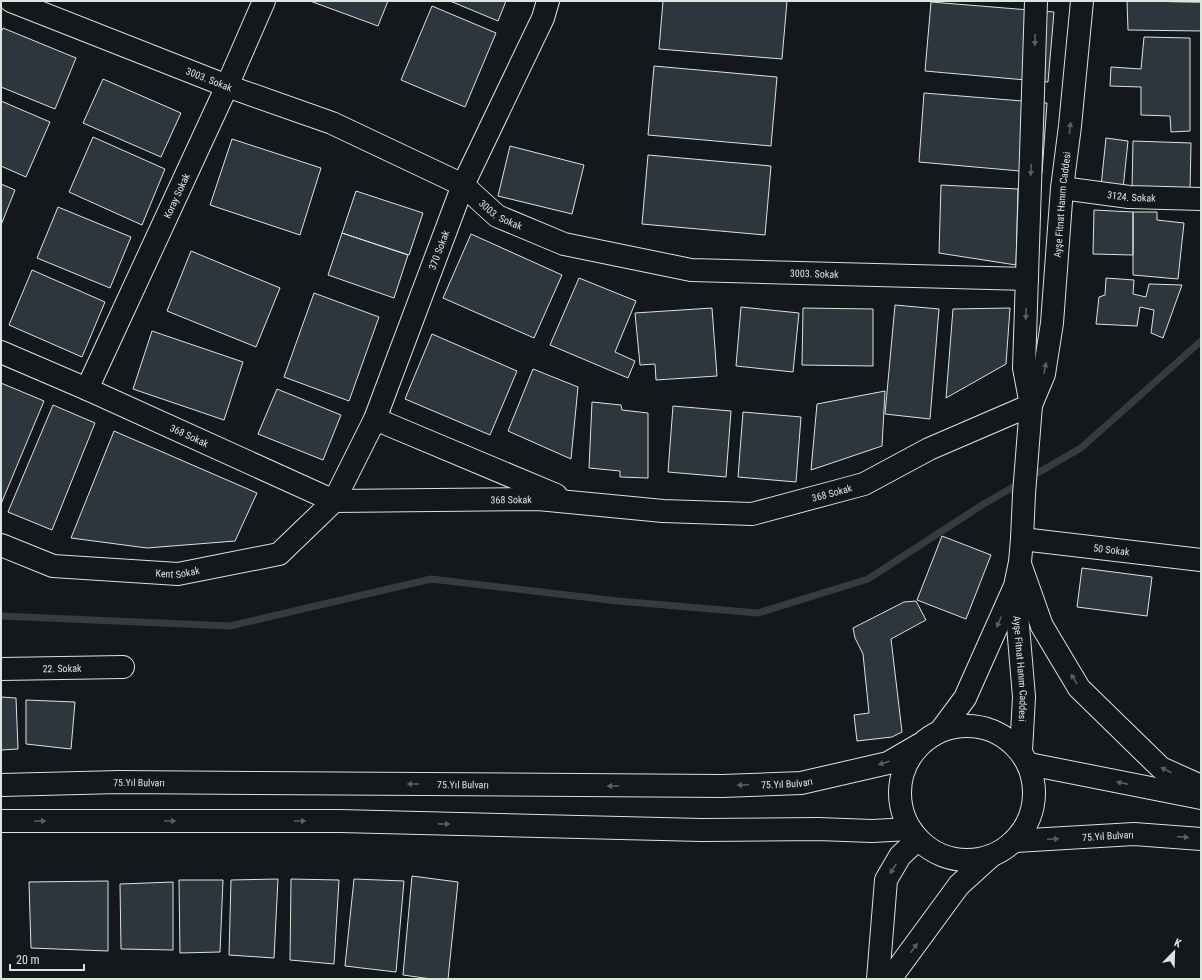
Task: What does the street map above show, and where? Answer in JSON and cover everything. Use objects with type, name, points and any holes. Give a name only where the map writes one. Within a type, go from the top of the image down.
[{"type":"street","name":"3003. Sokak","points":[[11,1],[227,86],[332,123],[463,185],[497,216],[564,244],[691,270],[1027,279]]},
{"type":"street","name":"Koray Sokak","points":[[87,389],[227,86],[264,1]]},
{"type":"street","name":"370 Sokak","points":[[334,501],[375,419],[463,185],[543,18],[548,1]]},
{"type":"street","name":"Ayşe Fitnat Hanım Caddesi","points":[[942,729],[965,698],[1015,586],[1020,562],[1031,405],[1024,368],[1036,1]]},
{"type":"street","name":"Ayşe Fitnat Hanım Caddesi","points":[[1031,405],[1044,374],[1052,323],[1062,188],[1070,126],[1082,1]]},
{"type":"street","name":"3124. Sokak","points":[[1062,188],[1129,197],[1201,199]]},
{"type":"street","name":"368 Sokak","points":[[1,352],[87,389],[334,501],[538,498],[663,511],[752,514],[864,484],[930,449],[1031,405]]},
{"type":"street","points":[[375,419],[573,502]]},
{"type":"street","name":"Kent Sokak","points":[[1,545],[53,566],[178,574],[279,554],[334,501]]},
{"type":"street","name":"50 Sokak","points":[[1022,539],[1201,560]]},
{"type":"street","points":[[1020,562],[1042,626],[1079,688],[1161,768],[1201,786]]},
{"type":"street","name":"Ayşe Fitnat Hanım Caddesi","points":[[1015,586],[1024,697],[1025,758]]},
{"type":"street","name":"22. Sokak","points":[[1,669],[123,667]]},
{"type":"street","points":[[964,725],[985,727],[1004,736],[1025,758],[1035,784],[1034,805],[1027,825],[1014,841],[1004,850],[991,856],[972,860],[952,858],[933,852],[914,834],[901,808],[900,785],[906,764],[919,745],[942,729],[964,725]]},
{"type":"street","name":"75.Yıl Bulvarı","points":[[1,785],[119,782],[722,786],[801,783],[888,762],[919,745]]},
{"type":"street","points":[[1025,758],[1201,798]]},
{"type":"street","points":[[1,821],[340,821],[702,830],[818,829],[914,834]]},
{"type":"street","points":[[878,979],[886,880],[914,834]]},
{"type":"street","name":"75.Yıl Bulvarı","points":[[1014,841],[1134,834],[1201,839]]},
{"type":"street","points":[[890,979],[959,885],[991,856]]},
{"type":"building","points":[[310,1],[388,1],[378,26]]},
{"type":"building","points":[[450,1],[506,1],[498,21]]},
{"type":"building","points":[[663,1],[787,1],[782,59],[659,49]]},
{"type":"building","points":[[1127,1],[1201,1],[1201,2]]},
{"type":"building","points":[[1127,1],[1201,2],[1201,31],[1128,30]]},
{"type":"building","points":[[931,2],[1054,12],[1048,82],[925,71]]},
{"type":"building","points":[[432,6],[496,33],[465,107],[401,80]]},
{"type":"building","points":[[3,28],[76,58],[55,109],[1,87],[1,32]]},
{"type":"building","points":[[1144,37],[1190,38],[1190,131],[1171,132],[1170,116],[1141,115],[1141,87],[1110,86],[1111,67],[1141,69]]},
{"type":"building","points":[[654,66],[777,77],[771,146],[648,135]]},
{"type":"building","points":[[103,79],[181,113],[161,157],[83,123]]},
{"type":"building","points":[[924,93],[1047,103],[1042,173],[919,162]]},
{"type":"building","points":[[1,101],[50,122],[26,177],[1,166]]},
{"type":"building","points":[[93,137],[165,169],[142,225],[69,192]]},
{"type":"building","points":[[1106,138],[1128,141],[1123,189],[1101,186]]},
{"type":"building","points":[[232,139],[321,168],[300,235],[210,205]]},
{"type":"building","points":[[1133,141],[1191,143],[1190,191],[1132,190]]},
{"type":"building","points":[[510,146],[584,165],[572,214],[498,196]]},
{"type":"building","points":[[648,155],[771,166],[765,235],[642,224]]},
{"type":"building","points":[[1,184],[15,190],[1,225]]},
{"type":"building","points":[[941,185],[1018,189],[1016,265],[939,253]]},
{"type":"building","points":[[356,191],[423,213],[409,255],[342,233]]},
{"type":"building","points":[[58,207],[131,237],[110,288],[37,258]]},
{"type":"building","points":[[1094,210],[1133,212],[1133,255],[1093,254]]},
{"type":"building","points":[[1133,212],[1157,212],[1157,220],[1184,223],[1178,279],[1133,275]]},
{"type":"building","points":[[342,233],[408,255],[394,298],[328,275]]},
{"type":"building","points":[[471,234],[562,275],[534,338],[443,298]]},
{"type":"building","points":[[191,251],[280,288],[256,347],[167,311]]},
{"type":"building","points":[[32,270],[105,302],[82,357],[9,325]]},
{"type":"building","points":[[579,278],[636,301],[615,352],[635,361],[628,378],[550,345]]},
{"type":"building","points":[[1106,278],[1134,280],[1133,294],[1146,297],[1149,284],[1182,285],[1163,338],[1151,333],[1154,310],[1140,307],[1137,326],[1096,324],[1099,297],[1105,295]]},
{"type":"building","points":[[314,293],[379,317],[349,401],[284,377]]},
{"type":"building","points":[[895,305],[939,309],[930,419],[885,414]]},
{"type":"building","points":[[741,307],[799,313],[793,372],[736,366]]},
{"type":"building","points":[[712,308],[717,376],[656,380],[655,364],[640,365],[635,313]]},
{"type":"building","points":[[803,308],[873,309],[873,366],[802,365]]},
{"type":"building","points":[[1010,308],[1006,364],[946,398],[953,309]]},
{"type":"building","points":[[152,331],[243,362],[224,420],[133,389]]},
{"type":"building","points":[[432,334],[517,371],[490,435],[405,399]]},
{"type":"building","points":[[533,369],[578,387],[571,459],[508,431]]},
{"type":"building","points":[[1,383],[44,401],[1,504]]},
{"type":"building","points":[[277,389],[341,415],[323,460],[258,434]]},
{"type":"building","points":[[885,391],[882,446],[811,470],[817,404]]},
{"type":"building","points":[[592,402],[621,405],[622,410],[648,413],[648,478],[620,477],[620,471],[589,468]]},
{"type":"building","points":[[53,405],[95,423],[52,530],[8,512]]},
{"type":"building","points":[[673,406],[731,411],[726,477],[668,472]]},
{"type":"building","points":[[743,412],[801,417],[796,482],[738,477]]},
{"type":"building","points":[[114,431],[257,493],[235,541],[147,548],[71,538]]},
{"type":"building","points":[[942,536],[991,555],[966,619],[917,600]]},
{"type":"building","points":[[1082,568],[1152,577],[1147,616],[1077,607]]},
{"type":"building","points":[[916,601],[926,620],[891,639],[902,732],[892,737],[857,741],[854,715],[869,713],[863,654],[855,638],[853,628],[904,602]]},
{"type":"building","points":[[1,697],[16,698],[18,749],[1,750]]},
{"type":"building","points":[[26,700],[75,702],[71,749],[26,744]]},
{"type":"building","points":[[412,876],[458,882],[448,979],[431,979],[403,975]]},
{"type":"building","points":[[278,879],[274,958],[229,955],[231,880]]},
{"type":"building","points":[[291,879],[339,880],[334,964],[290,960]]},
{"type":"building","points":[[354,879],[404,881],[396,972],[345,966]]},
{"type":"building","points":[[179,880],[223,880],[220,952],[180,953]]},
{"type":"building","points":[[108,881],[108,951],[31,948],[29,882]]},
{"type":"building","points":[[173,882],[173,950],[121,949],[120,884]]},
{"type":"waterway","points":[[1,616],[230,626],[431,579],[618,601],[758,613],[868,579],[982,505],[1081,448],[1201,341]]}]
